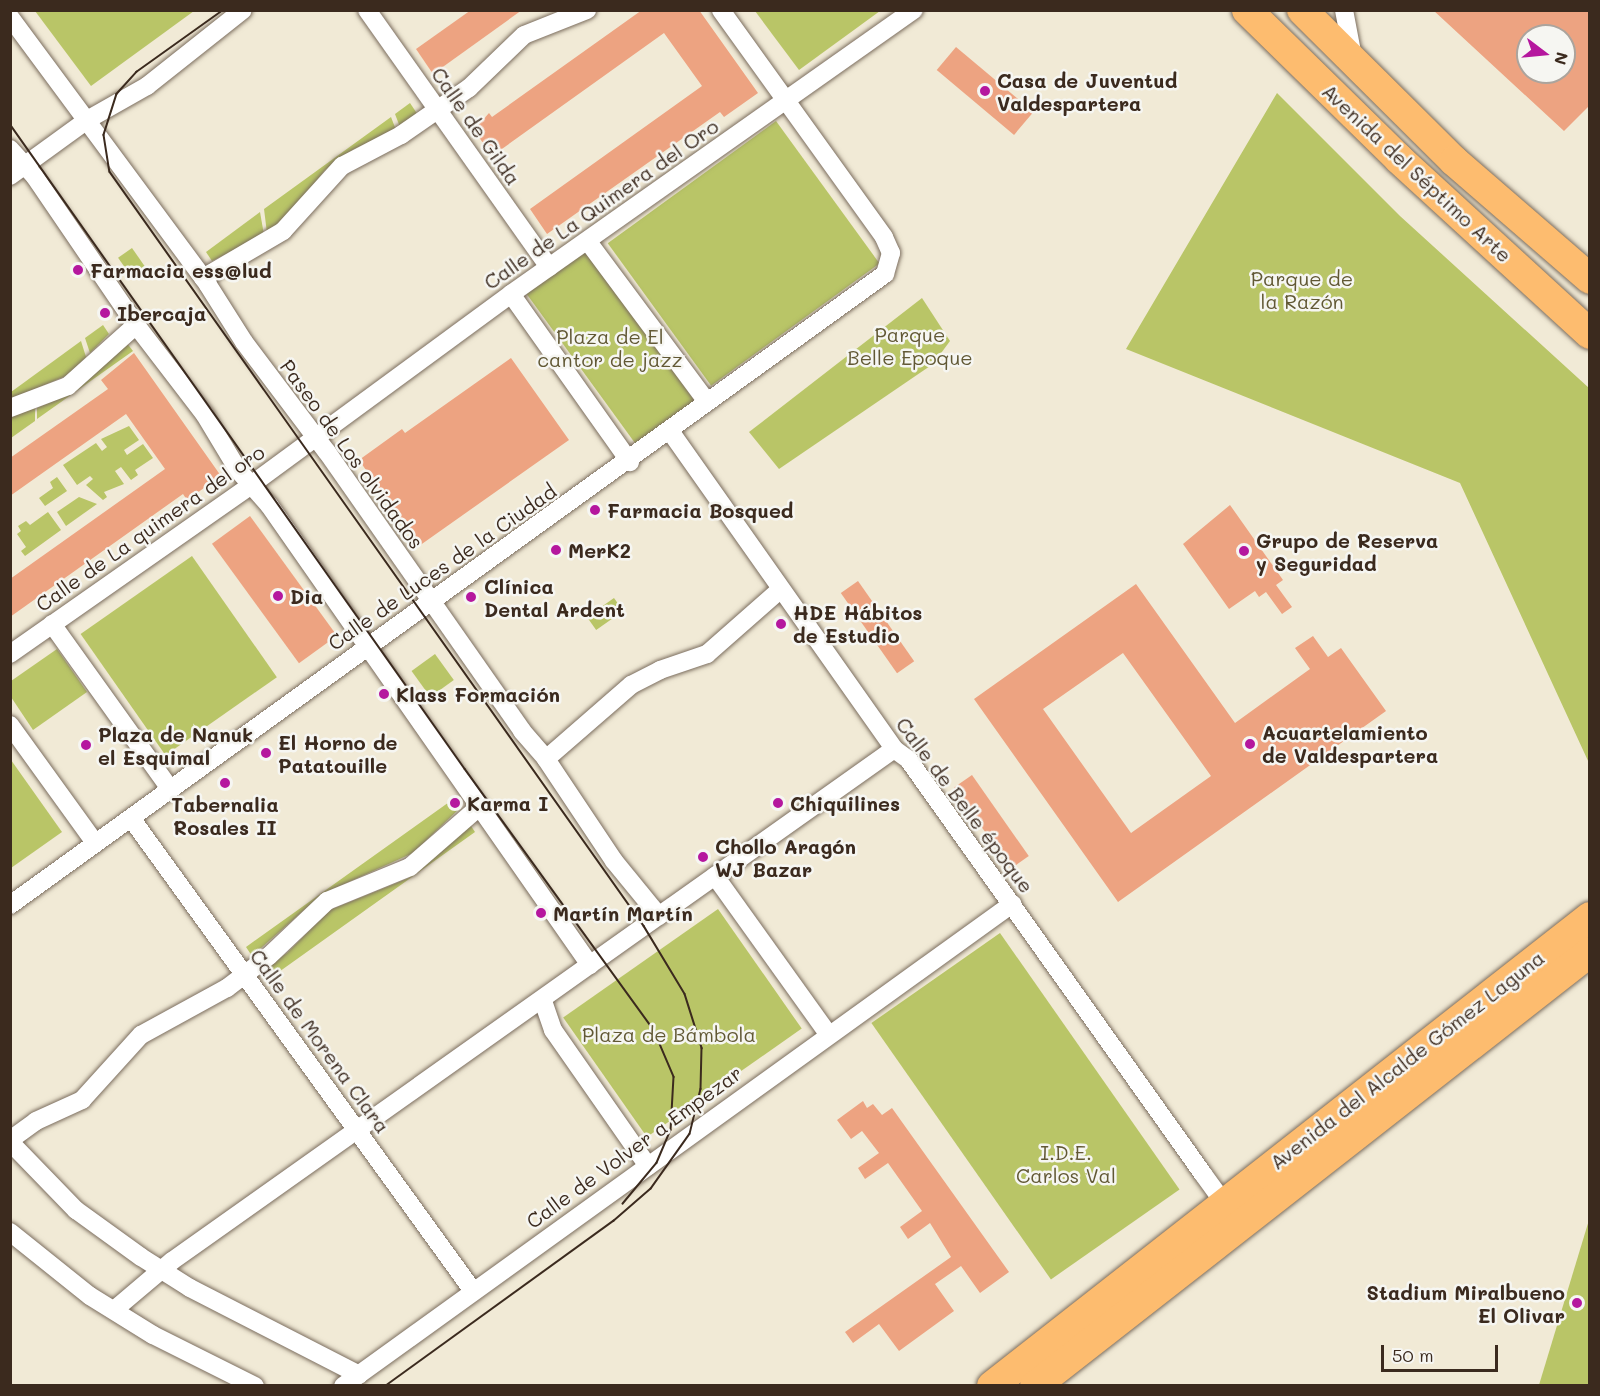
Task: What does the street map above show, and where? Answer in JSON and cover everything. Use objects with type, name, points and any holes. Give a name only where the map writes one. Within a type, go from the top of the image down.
[{"type":"main road","name":"Avenida del Séptimo Arte","points":[[1247,10],[1399,159],[1590,334]]},
{"type":"main road","name":"Avenida del Séptimo Arte","points":[[1302,10],[1454,161],[1590,279]]},
{"type":"main road","name":"Avenida del Alcalde Gómez Laguna","points":[[992,1386],[1590,916]]},
{"type":"main road","name":"Avenida del Alcalde Gómez Laguna","points":[[1035,1386],[1590,952]]},
{"type":"street","points":[[18,171],[87,120],[147,86],[243,10]]},
{"type":"street","name":"Calle de Gilda","points":[[367,10],[549,267]]},
{"type":"street","points":[[203,278],[283,231],[342,166],[389,143],[470,88],[524,35],[587,10]]},
{"type":"street","points":[[721,10],[786,102]]},
{"type":"street","name":"Calle de La Quimera del Oro","points":[[314,437],[511,294],[549,267],[589,243],[914,10]]},
{"type":"street","points":[[1344,10],[1354,62]]},
{"type":"street","name":"Paseo de Los olvidados","points":[[10,17],[203,278],[526,737],[546,759],[600,842],[659,916]]},
{"type":"street","name":"Calle de Luces de la Ciudad","points":[[10,904],[367,647],[630,462],[707,402],[881,278],[891,260],[884,237],[786,102]]},
{"type":"street","points":[[10,149],[18,171],[136,325],[251,484],[590,965]]},
{"type":"street","points":[[589,243],[707,402]]},
{"type":"street","points":[[511,294],[630,462]]},
{"type":"street","points":[[10,408],[68,386],[136,325]]},
{"type":"street","name":"Calle de Belle époque","points":[[670,431],[894,749],[908,759],[1225,1204]]},
{"type":"street","name":"Calle de La quimera del oro","points":[[12,651],[251,484],[314,437]]},
{"type":"street","points":[[546,759],[631,685],[660,670],[707,654],[782,589]]},
{"type":"street","points":[[52,624],[170,789]]},
{"type":"street","points":[[10,725],[95,843]]},
{"type":"street","points":[[114,1310],[160,1270],[894,749]]},
{"type":"street","points":[[359,1375],[160,1270],[76,1210],[10,1141],[36,1121],[82,1100],[156,1024],[204,1002],[244,975],[327,901],[410,867],[479,807]]},
{"type":"street","name":"Calle de Morena Clara","points":[[131,818],[473,1292]]},
{"type":"street","points":[[716,876],[828,1034]]},
{"type":"street","name":"Calle de Volver a Empezar","points":[[343,1386],[828,1034],[1012,904]]},
{"type":"street","points":[[543,1000],[553,1030],[648,1166]]},
{"type":"street","points":[[1225,1204],[1256,1212]]},
{"type":"street","points":[[10,1232],[39,1258],[153,1335],[255,1386]]},
{"type":"green space","points":[[35,11],[194,11],[91,86]]},
{"type":"green space","points":[[755,11],[880,11],[799,70]]},
{"type":"green space","name":"Parque de la Razón","points":[[1277,93],[1400,216],[1589,388],[1589,763],[1460,483],[1126,349]]},
{"type":"green space","points":[[410,103],[418,115],[400,127],[395,114]]},
{"type":"green space","points":[[391,117],[396,130],[354,149],[325,170],[289,215],[267,233],[264,209]]},
{"type":"green space","points":[[776,121],[879,263],[711,386],[608,243]]},
{"type":"green space","points":[[260,212],[264,235],[212,261],[206,252]]},
{"type":"green space","points":[[132,248],[146,268],[132,277],[118,258]]},
{"type":"green space","name":"Plaza de El cantor de jazz","points":[[585,250],[695,401],[636,444],[526,293]]},
{"type":"green space","name":"Parque Belle Epoque","points":[[922,298],[950,341],[933,364],[779,469],[749,432]]},
{"type":"green space","points":[[103,325],[109,334],[90,353],[85,338]]},
{"type":"green space","points":[[81,341],[86,357],[68,375],[11,399],[11,392]]},
{"type":"green space","points":[[126,342],[133,351],[37,419],[37,408],[65,396]]},
{"type":"green space","points":[[35,408],[35,421],[11,438],[11,416]]},
{"type":"green space","points":[[129,426],[139,440],[124,450],[127,455],[143,444],[153,458],[135,470],[138,475],[131,480],[121,467],[115,471],[124,484],[104,492],[107,497],[103,500],[86,485],[93,479],[90,476],[77,485],[63,465],[96,443],[102,451],[107,447],[101,439]]},
{"type":"green space","points":[[57,477],[67,491],[45,506],[39,498],[53,488],[50,482]]},
{"type":"green space","points":[[79,497],[97,504],[66,526],[57,512]]},
{"type":"green space","points":[[48,512],[61,530],[25,556],[21,551],[26,547],[17,534],[21,531],[18,526],[26,521],[30,525]]},
{"type":"green space","points":[[192,556],[277,677],[165,755],[81,634]]},
{"type":"green space","points":[[614,598],[623,611],[596,630],[587,617]]},
{"type":"green space","points":[[57,649],[87,692],[33,730],[11,697],[11,681]]},
{"type":"green space","points":[[435,654],[454,680],[430,697],[412,671]]},
{"type":"green space","points":[[11,760],[62,832],[10,868]]},
{"type":"green space","points":[[452,800],[459,809],[413,853],[322,894],[252,956],[246,947]]},
{"type":"green space","points":[[469,823],[475,832],[269,979],[263,970],[287,953],[330,910],[409,878]]},
{"type":"green space","name":"Plaza de Bámbola","points":[[718,909],[802,1029],[647,1137],[563,1017]]},
{"type":"green space","name":"I.D.E. Carlos Val","points":[[1000,933],[1180,1189],[1051,1279],[871,1023]]},
{"type":"green space","name":"Stadium Miralbueno El Olivar","points":[[1589,1220],[1589,1385],[1539,1385]]},
{"type":"building","points":[[471,10],[522,10],[433,74],[416,49]]},
{"type":"building","points":[[642,10],[699,10],[758,93],[724,117],[720,112],[547,234],[530,209],[702,86],[664,33],[492,156],[474,130],[489,113],[492,117]]},
{"type":"building","points":[[1433,10],[1590,10],[1590,105],[1564,131]]},
{"type":"building","name":"Casa de Juventud Valdespartera","points":[[956,47],[1033,112],[1014,135],[937,70]]},
{"type":"building","points":[[134,353],[221,476],[187,500],[183,494],[10,617],[10,579],[165,469],[126,414],[10,496],[10,458],[108,389],[101,380]]},
{"type":"building","points":[[511,358],[569,440],[419,546],[359,460],[402,429],[405,433]]},
{"type":"building","points":[[1230,505],[1283,580],[1276,585],[1292,607],[1282,614],[1266,592],[1259,597],[1255,591],[1229,609],[1183,544]]},
{"type":"building","name":"Dia","points":[[250,516],[337,636],[299,663],[212,544]]},
{"type":"building","points":[[858,581],[914,661],[897,673],[841,593]]},
{"type":"building","points":[[1136,584],[1235,723],[1310,669],[1295,648],[1313,636],[1328,657],[1341,648],[1386,711],[1118,902],[974,699]],"holes":[[[1123,653],[1211,776],[1131,833],[1043,709]]]},
{"type":"building","points":[[972,775],[1029,856],[1011,869],[954,788]]},
{"type":"building","points":[[863,1101],[867,1108],[873,1104],[882,1115],[892,1108],[1009,1272],[980,1293],[961,1266],[935,1284],[954,1311],[899,1351],[879,1324],[853,1343],[845,1332],[951,1257],[930,1223],[908,1239],[900,1227],[922,1211],[888,1163],[865,1179],[858,1168],[879,1153],[862,1131],[851,1139],[837,1120]]},
{"type":"tram line","points":[[224,10],[137,72],[117,94],[104,135],[110,172],[644,926],[685,994],[702,1048],[701,1089],[690,1134],[651,1189],[614,1221],[386,1386]]},
{"type":"tram line","points":[[10,124],[465,769],[654,1030],[674,1077],[671,1130],[657,1163],[623,1204]]},
{"type":"place","name":"Casa de Juventud Valdespartera","points":[[985,91]]},
{"type":"place","name":"Farmacia ess@lud","points":[[78,270]]},
{"type":"place","name":"Ibercaja","points":[[105,313]]},
{"type":"place","name":"Farmacia Bosqued","points":[[595,510]]},
{"type":"place","name":"MerK2","points":[[556,550]]},
{"type":"place","name":"Grupo de Reserva y Seguridad","points":[[1244,551]]},
{"type":"place","name":"Dia","points":[[278,596]]},
{"type":"place","name":"Clínica Dental Ardent","points":[[471,597]]},
{"type":"place","name":"HDE Hábitos de Estudio","points":[[781,624]]},
{"type":"place","name":"Klass Formación","points":[[384,694]]},
{"type":"place","name":"Acuartelamiento de Valdespartera","points":[[1250,744]]},
{"type":"place","name":"Plaza de Nanuk el Esquimal","points":[[86,745]]},
{"type":"place","name":"El Horno de Patatouille","points":[[266,753]]},
{"type":"place","name":"Tabernalia Rosales II","points":[[225,783]]},
{"type":"place","name":"Karma I","points":[[455,803]]},
{"type":"place","name":"Chiquilines","points":[[778,803]]},
{"type":"place","name":"Chollo Aragón WJ Bazar","points":[[703,857]]},
{"type":"place","name":"Martín Martín","points":[[541,913]]},
{"type":"place","name":"Stadium Miralbueno El Olivar","points":[[1577,1303]]}]
